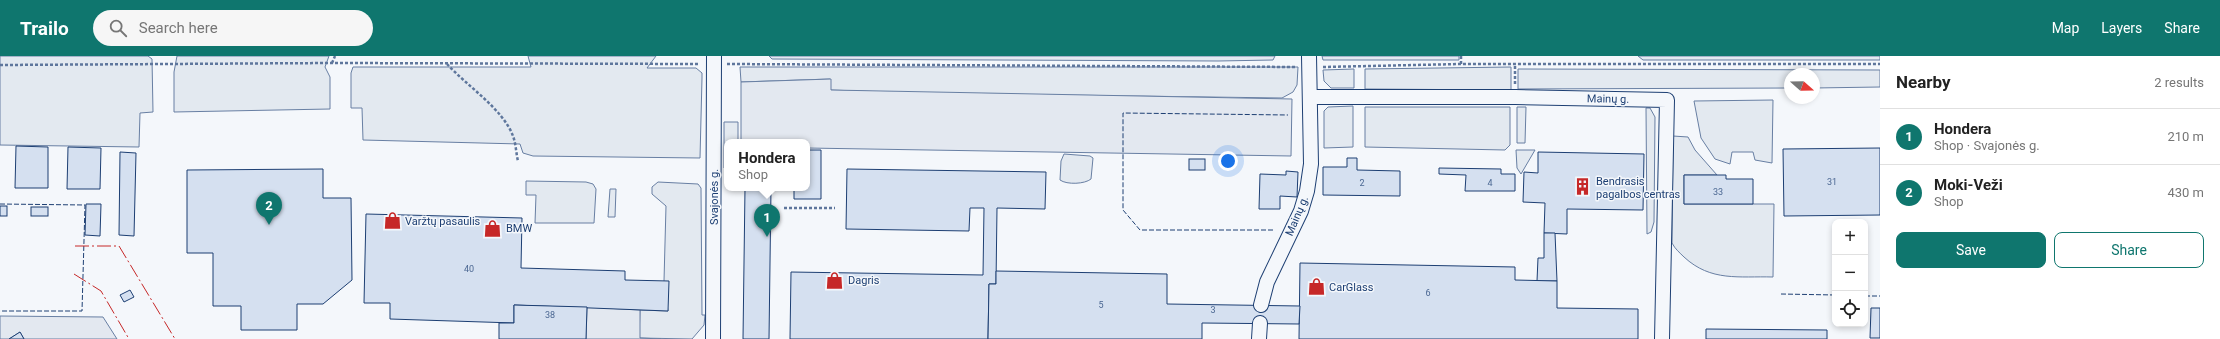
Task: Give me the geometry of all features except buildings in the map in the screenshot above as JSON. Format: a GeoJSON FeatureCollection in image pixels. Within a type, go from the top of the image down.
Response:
{"type":"FeatureCollection","features":[{"type":"Feature","properties":{"kind":"street","name":"Svajonės g."},"geometry":{"type":"LineString","coordinates":[[713,339],[714,60]]}},
{"type":"Feature","properties":{"kind":"street","name":"Mainų g."},"geometry":{"type":"LineString","coordinates":[[1261,305],[1266,282],[1300,211],[1307,191],[1311,164],[1309,62]]}},
{"type":"Feature","properties":{"kind":"street","name":"Mainų g."},"geometry":{"type":"LineString","coordinates":[[1310,97],[1515,97],[1668,100],[1662,339]]}},
{"type":"Feature","properties":{"kind":"street"},"geometry":{"type":"LineString","coordinates":[[1259,339],[1260,324]]}},
{"type":"Feature","properties":{"kind":"path"},"geometry":{"type":"LineString","coordinates":[[332,63],[335,56]]}},
{"type":"Feature","properties":{"kind":"path"},"geometry":{"type":"LineString","coordinates":[[1461,56],[1461,64]]}},
{"type":"Feature","properties":{"kind":"path"},"geometry":{"type":"LineString","coordinates":[[0,65],[714,60],[1461,64],[1880,64]]}},
{"type":"Feature","properties":{"kind":"path"},"geometry":{"type":"LineString","coordinates":[[446,63],[464,82],[501,115],[513,137],[518,161]]}},
{"type":"Feature","properties":{"kind":"path"},"geometry":{"type":"LineString","coordinates":[[1515,64],[1515,97]]}},
{"type":"Feature","properties":{"kind":"path"},"geometry":{"type":"LineString","coordinates":[[784,208],[835,208]]}},
{"type":"Feature","properties":{"kind":"shaded area"},"geometry":{"type":"Polygon","coordinates":[[[0,56],[148,56],[152,59],[153,112],[140,113],[139,147],[0,145],[0,56]]]}},
{"type":"Feature","properties":{"kind":"shaded area"},"geometry":{"type":"Polygon","coordinates":[[[177,56],[329,56],[325,67],[330,77],[330,109],[174,112],[174,72],[177,56]]]}},
{"type":"Feature","properties":{"kind":"shaded area"},"geometry":{"type":"Polygon","coordinates":[[[528,56],[656,56],[647,68],[696,68],[702,73],[700,158],[533,156],[523,153],[520,144],[363,140],[362,108],[351,108],[351,73],[353,67],[531,67],[528,56]]]}},
{"type":"Feature","properties":{"kind":"shaded area"},"geometry":{"type":"Polygon","coordinates":[[[769,56],[1275,56],[1273,60],[1218,61],[772,59],[769,56]]]}},
{"type":"Feature","properties":{"kind":"shaded area"},"geometry":{"type":"Polygon","coordinates":[[[1322,56],[1459,56],[1459,60],[1323,60],[1322,56]]]}},
{"type":"Feature","properties":{"kind":"shaded area"},"geometry":{"type":"Polygon","coordinates":[[[1638,56],[1880,56],[1880,60],[1643,60],[1638,56]]]}},
{"type":"Feature","properties":{"kind":"shaded area"},"geometry":{"type":"Polygon","coordinates":[[[740,67],[1298,67],[1297,85],[1293,92],[1282,98],[914,93],[830,90],[830,79],[741,82],[740,67]]]}},
{"type":"Feature","properties":{"kind":"shaded area"},"geometry":{"type":"Polygon","coordinates":[[[1511,67],[1511,90],[1365,89],[1365,69],[1511,67]]]}},
{"type":"Feature","properties":{"kind":"shaded area"},"geometry":{"type":"Polygon","coordinates":[[[1354,69],[1354,88],[1331,88],[1324,81],[1323,70],[1354,69]]]}},
{"type":"Feature","properties":{"kind":"shaded area"},"geometry":{"type":"Polygon","coordinates":[[[1518,69],[1784,70],[1784,88],[1518,89],[1518,69]]]}},
{"type":"Feature","properties":{"kind":"shaded area"},"geometry":{"type":"Polygon","coordinates":[[[1820,70],[1880,70],[1880,87],[1820,88],[1820,70]]]}},
{"type":"Feature","properties":{"kind":"shaded area"},"geometry":{"type":"Polygon","coordinates":[[[831,79],[831,90],[1292,99],[1291,156],[810,148],[810,139],[741,139],[741,82],[831,79]]]}},
{"type":"Feature","properties":{"kind":"shaded area"},"geometry":{"type":"Polygon","coordinates":[[[1773,100],[1772,163],[1755,160],[1753,152],[1732,152],[1730,164],[1715,159],[1701,138],[1694,101],[1773,100]]]}},
{"type":"Feature","properties":{"kind":"shaded area"},"geometry":{"type":"Polygon","coordinates":[[[1353,106],[1353,147],[1324,148],[1324,111],[1328,107],[1353,106]]]}},
{"type":"Feature","properties":{"kind":"shaded area"},"geometry":{"type":"Polygon","coordinates":[[[1365,107],[1510,107],[1510,145],[1505,150],[1365,147],[1365,107]]]}},
{"type":"Feature","properties":{"kind":"shaded area"},"geometry":{"type":"Polygon","coordinates":[[[1517,107],[1526,107],[1525,143],[1517,143],[1517,107]]]}},
{"type":"Feature","properties":{"kind":"shaded area"},"geometry":{"type":"Polygon","coordinates":[[[1646,108],[1650,108],[1655,117],[1654,222],[1651,232],[1647,234],[1646,108]]]}},
{"type":"Feature","properties":{"kind":"shaded area"},"geometry":{"type":"Polygon","coordinates":[[[724,122],[738,122],[738,139],[724,139],[724,122]]]}},
{"type":"Feature","properties":{"kind":"shaded area"},"geometry":{"type":"Polygon","coordinates":[[[1673,136],[1688,137],[1695,150],[1717,175],[1684,175],[1684,204],[1774,204],[1773,277],[1737,277],[1705,271],[1684,257],[1672,243],[1673,136]]]}},
{"type":"Feature","properties":{"kind":"shaded area"},"geometry":{"type":"Polygon","coordinates":[[[1516,150],[1535,150],[1521,174],[1517,168],[1516,150]]]}},
{"type":"Feature","properties":{"kind":"shaded area"},"geometry":{"type":"Polygon","coordinates":[[[1064,154],[1090,156],[1093,158],[1091,179],[1085,182],[1076,183],[1067,183],[1060,180],[1061,161],[1064,154]]]}},
{"type":"Feature","properties":{"kind":"shaded area"},"geometry":{"type":"Polygon","coordinates":[[[526,181],[586,182],[593,184],[596,189],[594,223],[535,223],[536,195],[526,195],[526,181]]]}},
{"type":"Feature","properties":{"kind":"shaded area"},"geometry":{"type":"Polygon","coordinates":[[[658,182],[698,184],[701,188],[702,315],[705,315],[704,325],[692,339],[639,338],[640,310],[668,311],[664,281],[666,206],[652,194],[652,187],[658,182]]]}},
{"type":"Feature","properties":{"kind":"shaded area"},"geometry":{"type":"Polygon","coordinates":[[[610,189],[616,189],[615,217],[608,217],[610,189]]]}},
{"type":"Feature","properties":{"kind":"shaded area"},"geometry":{"type":"Polygon","coordinates":[[[587,307],[640,310],[640,338],[661,339],[586,339],[587,307]]]}},
{"type":"Feature","properties":{"kind":"shaded area"},"geometry":{"type":"Polygon","coordinates":[[[0,316],[103,317],[117,339],[24,339],[20,332],[9,339],[0,339],[0,316]]]}},
{"type":"Feature","properties":{"kind":"fence"},"geometry":{"type":"LineString","coordinates":[[1273,230],[1140,230],[1123,210],[1123,113],[1288,115]]}},
{"type":"Feature","properties":{"kind":"fence"},"geometry":{"type":"LineString","coordinates":[[0,204],[85,205],[82,311],[0,311]]}},
{"type":"Feature","properties":{"kind":"fence"},"geometry":{"type":"LineString","coordinates":[[1781,294],[1832,295]]}},
{"type":"Feature","properties":{"kind":"fence"},"geometry":{"type":"LineString","coordinates":[[1868,296],[1880,296]]}},
{"type":"Feature","properties":{"kind":"power"},"geometry":{"type":"LineString","coordinates":[[75,246],[119,246],[175,339]]}},
{"type":"Feature","properties":{"kind":"power"},"geometry":{"type":"LineString","coordinates":[[74,274],[101,291],[129,339]]}},
{"type":"Feature","properties":{"kind":"place","name":"Bendrasis pagalbos centras"},"geometry":{"type":"Point","coordinates":[1583,187]}},
{"type":"Feature","properties":{"kind":"place","name":"Varžtų pasaulis"},"geometry":{"type":"Point","coordinates":[392,221]}},
{"type":"Feature","properties":{"kind":"place","name":"Moki-Veži"},"geometry":{"type":"Point","coordinates":[269,225]}},
{"type":"Feature","properties":{"kind":"place","name":"BMW"},"geometry":{"type":"Point","coordinates":[493,228]}},
{"type":"Feature","properties":{"kind":"place","name":"Hondera"},"geometry":{"type":"Point","coordinates":[767,237]}},
{"type":"Feature","properties":{"kind":"place","name":"Dagris"},"geometry":{"type":"Point","coordinates":[835,280]}},
{"type":"Feature","properties":{"kind":"place","name":"CarGlass"},"geometry":{"type":"Point","coordinates":[1316,287]}}]}
